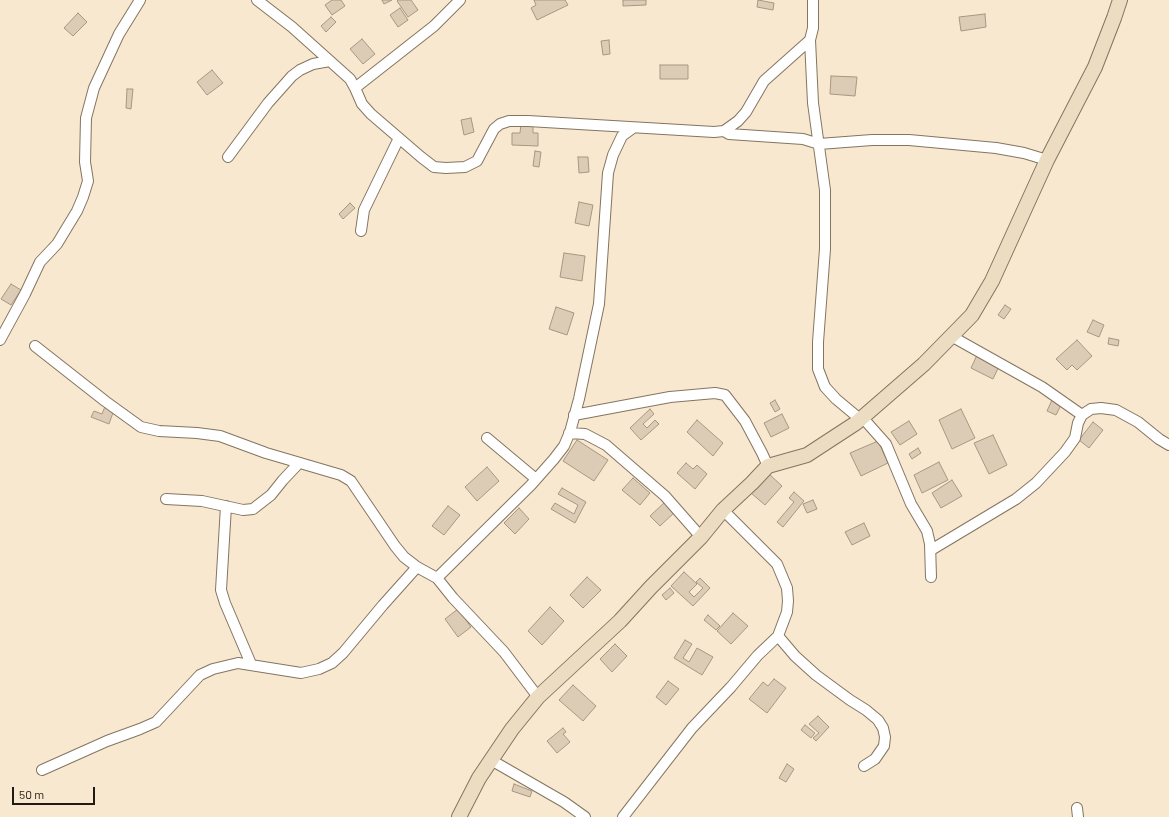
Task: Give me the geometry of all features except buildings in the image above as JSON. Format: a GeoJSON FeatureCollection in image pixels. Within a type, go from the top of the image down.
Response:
{"type":"FeatureCollection","features":[{"type":"Feature","properties":{"kind":"street"},"geometry":{"type":"LineString","coordinates":[[0,340],[26,294],[40,262],[57,244],[77,211],[83,197],[88,181],[85,162],[86,118],[94,88],[119,34],[140,0]]}},
{"type":"Feature","properties":{"kind":"street"},"geometry":{"type":"LineString","coordinates":[[257,0],[292,27],[350,80],[362,104],[371,114],[434,167],[446,168],[465,167],[477,161],[494,129],[500,124],[509,121],[714,132],[724,131],[738,121],[746,112],[764,81],[810,40]]}},
{"type":"Feature","properties":{"kind":"street"},"geometry":{"type":"LineString","coordinates":[[355,88],[434,26],[460,0]]}},
{"type":"Feature","properties":{"kind":"street"},"geometry":{"type":"LineString","coordinates":[[813,0],[813,28],[810,40],[813,103],[825,190],[825,222],[818,342],[818,369],[825,386],[836,399],[861,418],[886,444],[911,504],[927,531],[931,550],[931,577]]}},
{"type":"Feature","properties":{"kind":"street"},"geometry":{"type":"LineString","coordinates":[[459,817],[479,778],[512,729],[538,697],[620,620],[701,537],[723,510],[768,466],[807,455],[856,423],[924,364],[972,315],[992,281],[1046,160],[1095,67],[1120,0]]}},
{"type":"Feature","properties":{"kind":"street"},"geometry":{"type":"LineString","coordinates":[[228,157],[279,89],[292,76],[300,70],[313,64],[330,61]]}},
{"type":"Feature","properties":{"kind":"street"},"geometry":{"type":"LineString","coordinates":[[437,578],[536,479],[554,460],[564,446],[579,399],[599,304],[608,174],[613,155],[622,136],[633,128]]}},
{"type":"Feature","properties":{"kind":"street"},"geometry":{"type":"LineString","coordinates":[[724,131],[729,134],[803,139],[819,144],[872,140],[909,140],[996,148],[1024,153],[1046,160]]}},
{"type":"Feature","properties":{"kind":"street"},"geometry":{"type":"LineString","coordinates":[[361,231],[364,210],[399,138]]}},
{"type":"Feature","properties":{"kind":"street"},"geometry":{"type":"LineString","coordinates":[[951,336],[1042,387],[1082,415]]}},
{"type":"Feature","properties":{"kind":"street"},"geometry":{"type":"LineString","coordinates":[[35,346],[141,427],[159,431],[220,436],[299,463],[341,475],[351,481],[404,557],[418,568],[437,578],[453,598],[504,652],[538,697]]}},
{"type":"Feature","properties":{"kind":"street"},"geometry":{"type":"LineString","coordinates":[[574,415],[670,397],[715,393],[725,395],[745,421],[768,466]]}},
{"type":"Feature","properties":{"kind":"street"},"geometry":{"type":"LineString","coordinates":[[931,550],[1016,499],[1036,483],[1060,458],[1075,438],[1078,422],[1082,415],[1091,409],[1101,408],[1116,410],[1138,422],[1169,445]]}},
{"type":"Feature","properties":{"kind":"street"},"geometry":{"type":"LineString","coordinates":[[569,433],[585,434],[606,445],[665,496],[701,537]]}},
{"type":"Feature","properties":{"kind":"street"},"geometry":{"type":"LineString","coordinates":[[487,438],[536,479]]}},
{"type":"Feature","properties":{"kind":"street"},"geometry":{"type":"LineString","coordinates":[[166,499],[202,501],[243,510],[253,509],[271,495],[299,463]]}},
{"type":"Feature","properties":{"kind":"street"},"geometry":{"type":"LineString","coordinates":[[226,506],[221,590],[251,664]]}},
{"type":"Feature","properties":{"kind":"street"},"geometry":{"type":"LineString","coordinates":[[623,817],[692,728],[731,687],[758,655],[778,636],[787,612],[787,588],[777,564],[723,510]]}},
{"type":"Feature","properties":{"kind":"street"},"geometry":{"type":"LineString","coordinates":[[42,770],[107,741],[156,722],[200,675],[213,669],[238,663],[301,673],[319,669],[332,663],[343,653],[383,605],[418,568]]}},
{"type":"Feature","properties":{"kind":"street"},"geometry":{"type":"LineString","coordinates":[[778,636],[795,656],[816,675],[878,720],[883,728],[885,737],[884,746],[875,759],[864,766]]}},
{"type":"Feature","properties":{"kind":"street"},"geometry":{"type":"LineString","coordinates":[[491,760],[564,802],[585,817]]}}]}
